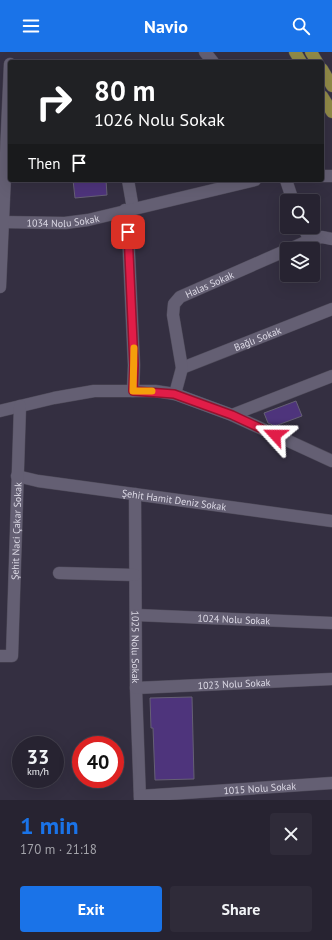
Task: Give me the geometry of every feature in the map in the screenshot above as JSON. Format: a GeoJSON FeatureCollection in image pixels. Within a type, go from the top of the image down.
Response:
{"type":"FeatureCollection","features":[{"type":"Feature","properties":{"kind":"main road"},"geometry":{"type":"LineString","coordinates":[[324,72],[332,86]]}},
{"type":"Feature","properties":{"kind":"main road"},"geometry":{"type":"LineString","coordinates":[[324,99],[332,112]]}},
{"type":"Feature","properties":{"kind":"street"},"geometry":{"type":"LineString","coordinates":[[205,52],[211,60]]}},
{"type":"Feature","properties":{"kind":"street"},"geometry":{"type":"LineString","coordinates":[[0,287],[1,222],[8,98]]}},
{"type":"Feature","properties":{"kind":"street"},"geometry":{"type":"LineString","coordinates":[[128,182],[128,232],[134,349],[133,391]]}},
{"type":"Feature","properties":{"kind":"street","name":"1034 Nolu Sokak"},"geometry":{"type":"LineString","coordinates":[[1,222],[65,223],[88,220],[247,182]]}},
{"type":"Feature","properties":{"kind":"street"},"geometry":{"type":"LineString","coordinates":[[287,182],[290,194]]}},
{"type":"Feature","properties":{"kind":"street"},"geometry":{"type":"LineString","coordinates":[[307,234],[310,240]]}},
{"type":"Feature","properties":{"kind":"street"},"geometry":{"type":"LineString","coordinates":[[306,242],[322,237],[332,239]]}},
{"type":"Feature","properties":{"kind":"street","name":"Halas Sokak"},"geometry":{"type":"LineString","coordinates":[[174,394],[182,368],[173,315],[174,304],[180,297],[280,253]]}},
{"type":"Feature","properties":{"kind":"street","name":"Bağlı Sokak"},"geometry":{"type":"LineString","coordinates":[[182,368],[332,308]]}},
{"type":"Feature","properties":{"kind":"street"},"geometry":{"type":"LineString","coordinates":[[232,415],[332,376]]}},
{"type":"Feature","properties":{"kind":"street"},"geometry":{"type":"LineString","coordinates":[[0,411],[54,398],[94,391],[133,391],[174,394],[232,415],[332,461]]}},
{"type":"Feature","properties":{"kind":"street","name":"Şehit Naci Çakar Sokak"},"geometry":{"type":"LineString","coordinates":[[6,656],[20,406]]}},
{"type":"Feature","properties":{"kind":"street","name":"Şehit Hamit Deniz Sokak"},"geometry":{"type":"LineString","coordinates":[[17,476],[38,481],[332,520]]}},
{"type":"Feature","properties":{"kind":"street","name":"1025 Nolu Sokak"},"geometry":{"type":"LineString","coordinates":[[135,494],[136,688],[140,798]]}},
{"type":"Feature","properties":{"kind":"street"},"geometry":{"type":"LineString","coordinates":[[59,573],[135,575]]}},
{"type":"Feature","properties":{"kind":"street","name":"1024 Nolu Sokak"},"geometry":{"type":"LineString","coordinates":[[136,616],[332,623]]}},
{"type":"Feature","properties":{"kind":"street","name":"1023 Nolu Sokak"},"geometry":{"type":"LineString","coordinates":[[136,688],[332,679]]}},
{"type":"Feature","properties":{"kind":"street","name":"1015 Nolu Sokak"},"geometry":{"type":"LineString","coordinates":[[140,798],[332,782]]}},
{"type":"Feature","properties":{"kind":"building"},"geometry":{"type":"Polygon","coordinates":[[[73,182],[106,182],[107,195],[75,198],[73,182]]]}},
{"type":"Feature","properties":{"kind":"building"},"geometry":{"type":"Polygon","coordinates":[[[296,401],[302,416],[275,426],[268,423],[264,413],[296,401]]]}},
{"type":"Feature","properties":{"kind":"building"},"geometry":{"type":"Polygon","coordinates":[[[192,697],[194,779],[155,780],[150,698],[192,697]]]}},
{"type":"Feature","properties":{"kind":"slow traffic"},"geometry":{"type":"LineString","coordinates":[[134,348],[133,391],[152,391]]}},
{"type":"Feature","properties":{"kind":"route"},"geometry":{"type":"LineString","coordinates":[[128,232],[134,365],[133,391],[155,391],[174,394],[232,415],[275,435]]}}]}
